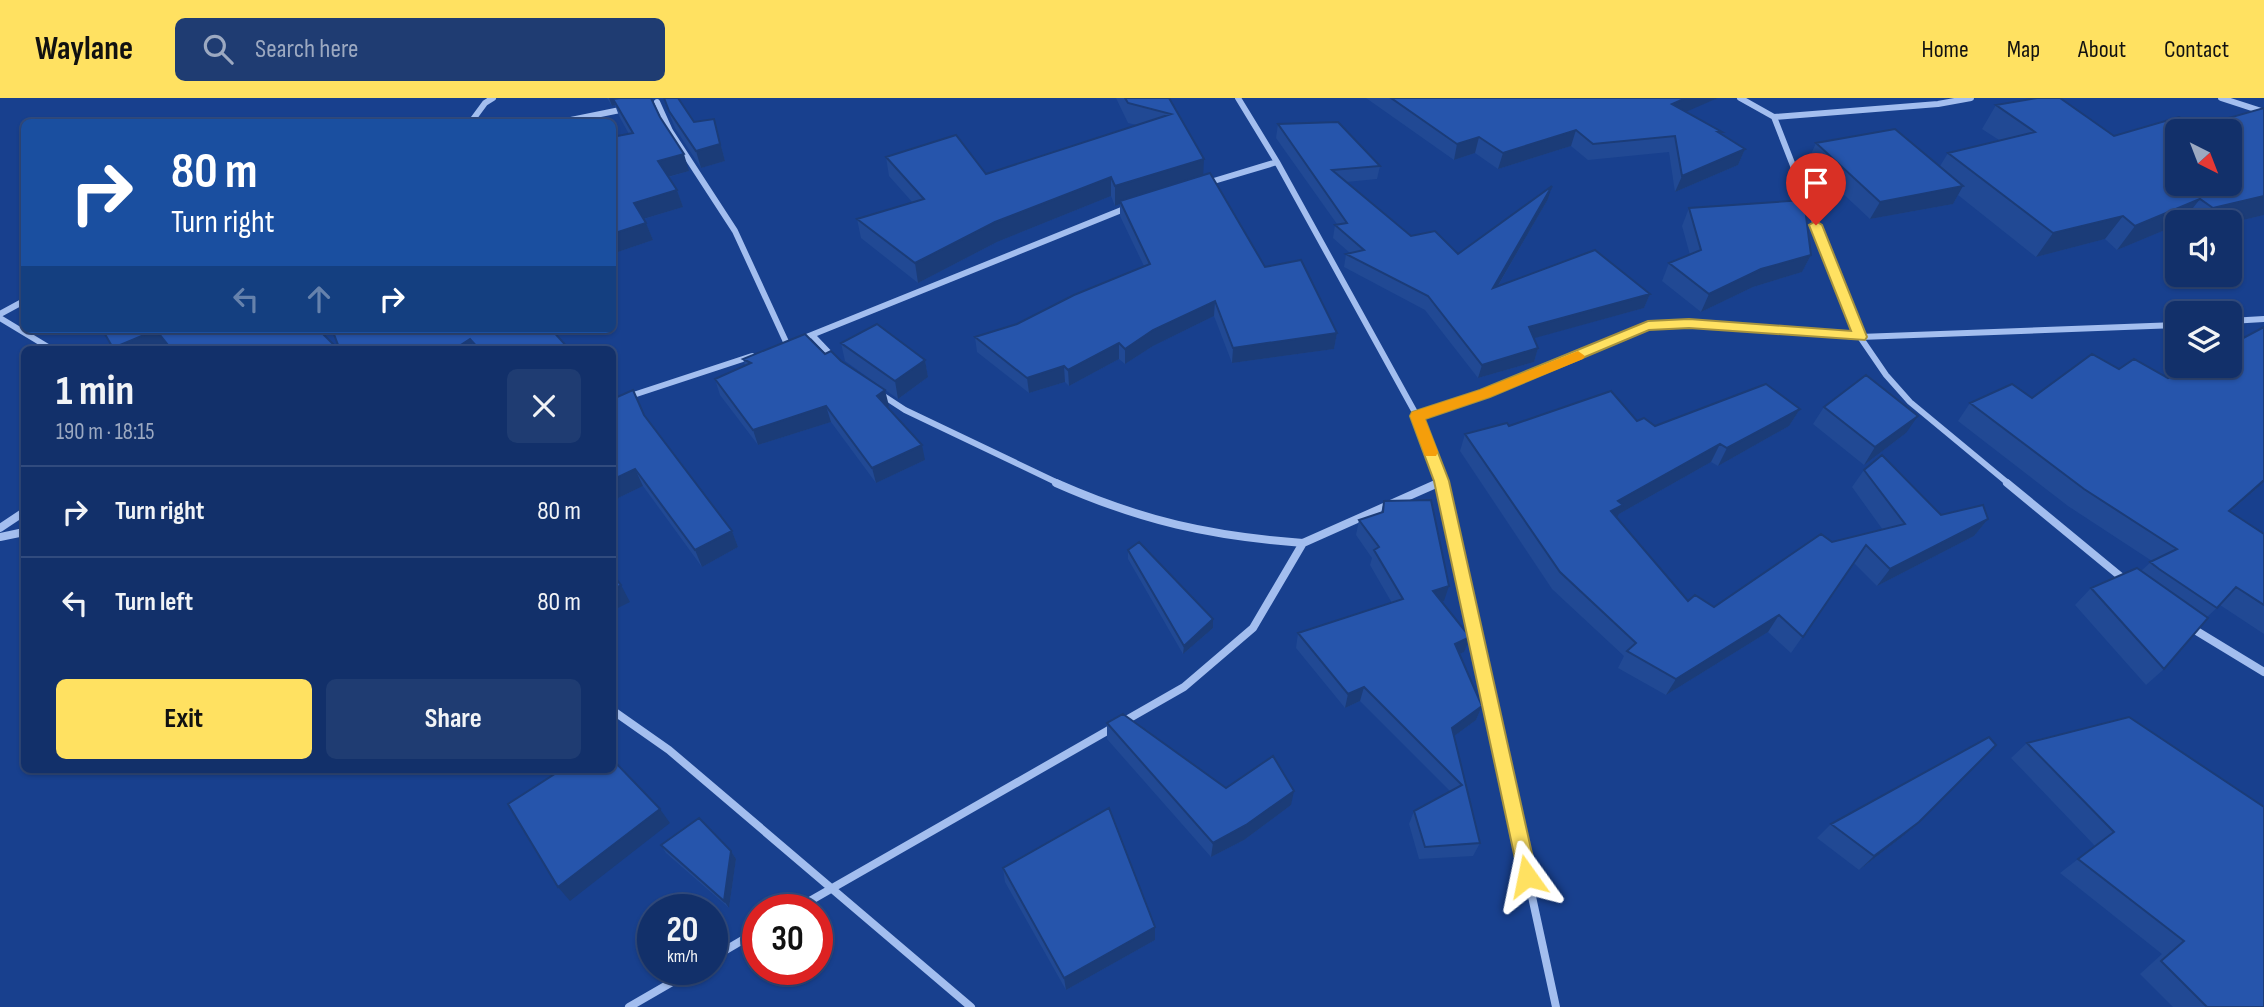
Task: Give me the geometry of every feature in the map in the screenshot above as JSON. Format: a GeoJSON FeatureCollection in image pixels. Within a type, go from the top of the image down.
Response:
{"type":"FeatureCollection","features":[{"type":"Feature","properties":{"kind":"street"},"geometry":{"type":"LineString","coordinates":[[473,119],[485,103],[493,98]]}},
{"type":"Feature","properties":{"kind":"street"},"geometry":{"type":"LineString","coordinates":[[1238,98],[1277,162],[1417,416],[1442,481],[1556,1007]]}},
{"type":"Feature","properties":{"kind":"street"},"geometry":{"type":"LineString","coordinates":[[1740,98],[1774,117],[1938,104],[1971,98]]}},
{"type":"Feature","properties":{"kind":"street"},"geometry":{"type":"LineString","coordinates":[[2221,98],[2264,112]]}},
{"type":"Feature","properties":{"kind":"street"},"geometry":{"type":"LineString","coordinates":[[645,105],[669,100]]}},
{"type":"Feature","properties":{"kind":"street"},"geometry":{"type":"LineString","coordinates":[[657,102],[670,131],[734,231],[787,344]]}},
{"type":"Feature","properties":{"kind":"street"},"geometry":{"type":"LineString","coordinates":[[575,119],[633,107]]}},
{"type":"Feature","properties":{"kind":"street"},"geometry":{"type":"LineString","coordinates":[[1774,117],[1860,337],[1886,375],[1910,402],[2138,591]]}},
{"type":"Feature","properties":{"kind":"street"},"geometry":{"type":"LineString","coordinates":[[1198,186],[1277,162]]}},
{"type":"Feature","properties":{"kind":"street"},"geometry":{"type":"LineString","coordinates":[[774,349],[1133,206]]}},
{"type":"Feature","properties":{"kind":"street"},"geometry":{"type":"LineString","coordinates":[[21,304],[0,316],[21,329]]}},
{"type":"Feature","properties":{"kind":"street"},"geometry":{"type":"LineString","coordinates":[[2242,320],[2264,319]]}},
{"type":"Feature","properties":{"kind":"street"},"geometry":{"type":"LineString","coordinates":[[1417,416],[1497,389],[1648,326],[1689,324],[1860,337],[2165,325]]}},
{"type":"Feature","properties":{"kind":"street"},"geometry":{"type":"LineString","coordinates":[[26,333],[47,346]]}},
{"type":"Feature","properties":{"kind":"street"},"geometry":{"type":"LineString","coordinates":[[812,335],[839,363]]}},
{"type":"Feature","properties":{"kind":"street"},"geometry":{"type":"LineString","coordinates":[[616,401],[761,353]]}},
{"type":"Feature","properties":{"kind":"street"},"geometry":{"type":"LineString","coordinates":[[871,387],[905,410],[1077,492],[1143,515],[1223,536],[1303,543],[1442,481]]}},
{"type":"Feature","properties":{"kind":"street"},"geometry":{"type":"LineString","coordinates":[[0,528],[21,514]]}},
{"type":"Feature","properties":{"kind":"street"},"geometry":{"type":"LineString","coordinates":[[0,537],[21,533]]}},
{"type":"Feature","properties":{"kind":"street"},"geometry":{"type":"LineString","coordinates":[[821,894],[1184,687],[1253,628],[1303,543]]}},
{"type":"Feature","properties":{"kind":"street"},"geometry":{"type":"LineString","coordinates":[[2181,621],[2264,672]]}},
{"type":"Feature","properties":{"kind":"street"},"geometry":{"type":"LineString","coordinates":[[616,713],[669,750],[971,1007]]}},
{"type":"Feature","properties":{"kind":"street"},"geometry":{"type":"LineString","coordinates":[[629,1007],[667,985]]}},
{"type":"Feature","properties":{"kind":"building"},"geometry":{"type":"Polygon","coordinates":[[[651,98],[684,154],[658,161],[677,190],[634,203],[646,223],[616,233],[616,136],[633,133],[613,99],[651,98]]]}},
{"type":"Feature","properties":{"kind":"building"},"geometry":{"type":"Polygon","coordinates":[[[664,98],[678,98],[694,122],[714,119],[720,144],[696,151],[669,111],[664,98]]]}},
{"type":"Feature","properties":{"kind":"building"},"geometry":{"type":"Polygon","coordinates":[[[1125,98],[1169,98],[1204,159],[1115,186],[1111,177],[995,222],[915,263],[857,219],[924,199],[886,157],[956,135],[986,174],[1171,114],[1128,103],[1125,98]]]}},
{"type":"Feature","properties":{"kind":"building"},"geometry":{"type":"Polygon","coordinates":[[[1391,98],[1686,98],[1672,104],[1722,132],[1718,132],[1745,149],[1682,176],[1675,136],[1593,144],[1576,130],[1503,153],[1479,137],[1457,144],[1391,98]]]}},
{"type":"Feature","properties":{"kind":"building"},"geometry":{"type":"Polygon","coordinates":[[[2037,98],[2060,98],[2114,136],[2165,121],[2165,196],[2242,196],[2242,119],[2225,119],[2264,108],[2264,196],[2213,208],[2200,199],[2174,210],[2165,210],[2165,214],[2135,226],[2123,216],[2053,233],[1948,153],[2035,132],[1996,105],[2037,98]]]}},
{"type":"Feature","properties":{"kind":"building"},"geometry":{"type":"Polygon","coordinates":[[[1338,122],[1380,166],[1332,170],[1411,236],[1435,231],[1458,254],[1552,186],[1493,288],[1595,250],[1650,294],[1529,327],[1538,348],[1482,365],[1428,296],[1346,254],[1364,250],[1335,225],[1347,223],[1278,124],[1338,122]]]}},
{"type":"Feature","properties":{"kind":"building"},"geometry":{"type":"Polygon","coordinates":[[[1895,129],[1963,186],[1880,202],[1816,143],[1895,129]]]}},
{"type":"Feature","properties":{"kind":"building"},"geometry":{"type":"Polygon","coordinates":[[[1210,173],[1265,267],[1301,260],[1337,333],[1233,348],[1215,301],[1153,330],[1125,349],[1119,343],[1068,370],[1064,366],[1027,378],[975,337],[1017,324],[1074,295],[1150,264],[1120,201],[1210,173]]]}},
{"type":"Feature","properties":{"kind":"building"},"geometry":{"type":"Polygon","coordinates":[[[1804,200],[1811,255],[1761,269],[1709,294],[1669,263],[1701,250],[1689,208],[1804,200]]]}},
{"type":"Feature","properties":{"kind":"building"},"geometry":{"type":"Polygon","coordinates":[[[877,324],[925,360],[895,381],[841,343],[877,324]]]}},
{"type":"Feature","properties":{"kind":"building"},"geometry":{"type":"Polygon","coordinates":[[[2264,327],[2264,480],[2229,511],[2264,534],[2264,605],[2236,587],[2217,608],[2159,569],[2150,562],[2177,549],[2084,489],[1970,403],[2012,384],[2032,398],[2092,354],[2119,369],[2134,359],[2165,378],[2242,378],[2242,339],[2264,327]]]}},
{"type":"Feature","properties":{"kind":"building"},"geometry":{"type":"Polygon","coordinates":[[[104,333],[149,333],[118,346],[112,346],[104,333]]]}},
{"type":"Feature","properties":{"kind":"building"},"geometry":{"type":"Polygon","coordinates":[[[158,333],[322,333],[335,346],[169,346],[158,333]]]}},
{"type":"Feature","properties":{"kind":"building"},"geometry":{"type":"Polygon","coordinates":[[[334,333],[555,333],[566,346],[476,346],[470,339],[459,346],[338,346],[334,333]]]}},
{"type":"Feature","properties":{"kind":"building"},"geometry":{"type":"Polygon","coordinates":[[[805,334],[825,354],[831,351],[841,361],[885,390],[877,396],[922,445],[872,468],[826,406],[753,430],[715,379],[751,363],[743,359],[805,334]]]}},
{"type":"Feature","properties":{"kind":"building"},"geometry":{"type":"Polygon","coordinates":[[[1866,375],[1918,416],[1875,447],[1824,407],[1866,375]]]}},
{"type":"Feature","properties":{"kind":"building"},"geometry":{"type":"Polygon","coordinates":[[[1766,384],[1800,409],[1727,448],[1720,444],[1618,501],[1623,505],[1611,511],[1688,601],[1695,595],[1714,607],[1821,534],[1832,542],[1905,524],[1864,470],[1882,455],[1941,515],[1983,505],[1988,519],[1890,569],[1866,545],[1803,637],[1779,615],[1676,679],[1627,651],[1636,643],[1560,572],[1465,434],[1507,423],[1509,426],[1611,391],[1637,421],[1644,418],[1655,426],[1766,384]]]}},
{"type":"Feature","properties":{"kind":"building"},"geometry":{"type":"Polygon","coordinates":[[[633,390],[644,415],[732,531],[695,550],[635,469],[616,478],[616,398],[633,390]]]}},
{"type":"Feature","properties":{"kind":"building"},"geometry":{"type":"Polygon","coordinates":[[[1431,500],[1449,586],[1433,591],[1470,637],[1455,644],[1482,706],[1452,728],[1480,843],[1425,847],[1414,811],[1462,785],[1364,687],[1348,694],[1298,633],[1403,599],[1374,550],[1379,547],[1359,520],[1383,512],[1384,501],[1431,500]]]}},
{"type":"Feature","properties":{"kind":"building"},"geometry":{"type":"Polygon","coordinates":[[[1139,542],[1213,619],[1184,646],[1128,550],[1139,542]]]}},
{"type":"Feature","properties":{"kind":"building"},"geometry":{"type":"Polygon","coordinates":[[[2137,568],[2208,618],[2164,669],[2091,588],[2137,568]]]}},
{"type":"Feature","properties":{"kind":"building"},"geometry":{"type":"Polygon","coordinates":[[[1123,714],[1226,788],[1273,756],[1294,791],[1246,825],[1213,843],[1107,723],[1123,714]]]}},
{"type":"Feature","properties":{"kind":"building"},"geometry":{"type":"Polygon","coordinates":[[[2129,717],[2264,807],[2264,1007],[2207,1007],[2161,961],[2184,941],[2078,859],[2114,832],[2027,743],[2129,717]]]}},
{"type":"Feature","properties":{"kind":"building"},"geometry":{"type":"Polygon","coordinates":[[[1989,737],[1996,745],[1919,822],[1874,856],[1831,824],[1989,737]]]}},
{"type":"Feature","properties":{"kind":"building"},"geometry":{"type":"Polygon","coordinates":[[[616,763],[660,809],[558,887],[508,804],[556,773],[616,773],[616,763]]]}},
{"type":"Feature","properties":{"kind":"building"},"geometry":{"type":"Polygon","coordinates":[[[1109,808],[1155,927],[1064,978],[1003,868],[1109,808]]]}},
{"type":"Feature","properties":{"kind":"building"},"geometry":{"type":"Polygon","coordinates":[[[699,818],[731,851],[725,894],[716,894],[661,845],[699,818]]]}},
{"type":"Feature","properties":{"kind":"slow traffic"},"geometry":{"type":"LineString","coordinates":[[1431,452],[1417,416],[1485,393],[1578,356]]}},
{"type":"Feature","properties":{"kind":"route"},"geometry":{"type":"LineString","coordinates":[[1527,876],[1442,481],[1417,416],[1485,393],[1648,326],[1689,324],[1860,337],[1816,225]]}}]}
